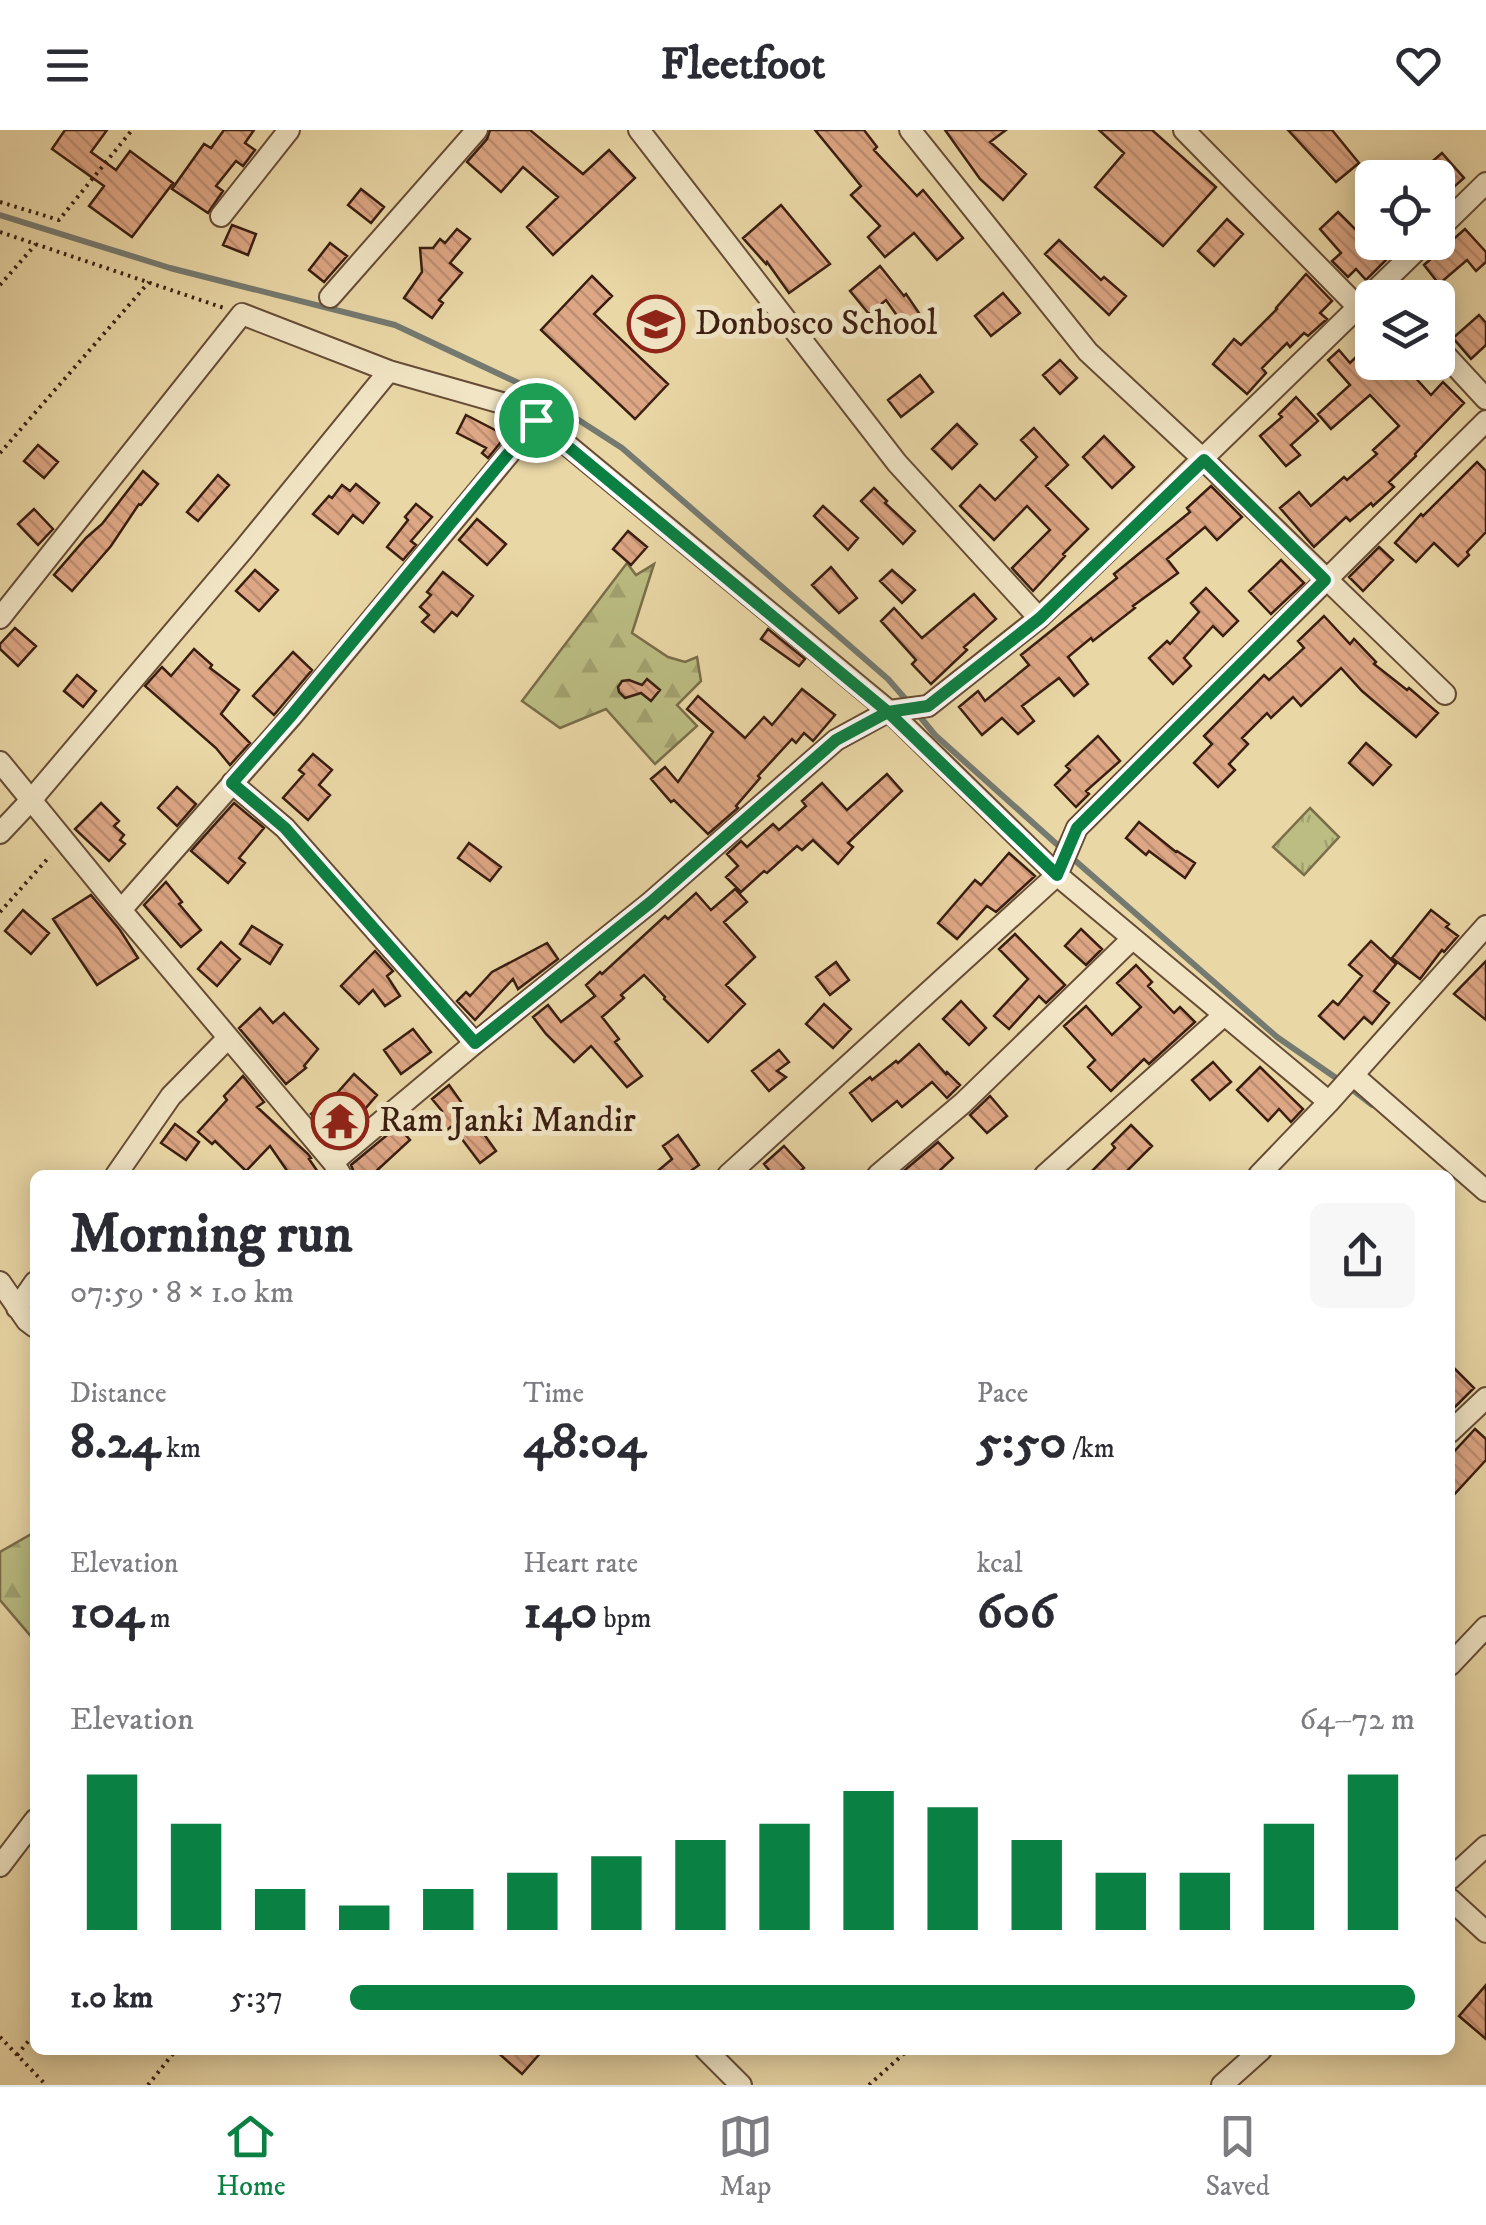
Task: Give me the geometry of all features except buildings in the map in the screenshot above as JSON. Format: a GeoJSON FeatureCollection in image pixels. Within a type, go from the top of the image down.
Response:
{"type":"FeatureCollection","features":[{"type":"Feature","properties":{"kind":"street"},"geometry":{"type":"LineString","coordinates":[[222,216],[289,130]]}},
{"type":"Feature","properties":{"kind":"street"},"geometry":{"type":"LineString","coordinates":[[330,297],[477,130]]}},
{"type":"Feature","properties":{"kind":"street"},"geometry":{"type":"LineString","coordinates":[[639,130],[898,464],[1040,618]]}},
{"type":"Feature","properties":{"kind":"street"},"geometry":{"type":"LineString","coordinates":[[910,130],[1088,352],[1444,694]]}},
{"type":"Feature","properties":{"kind":"street"},"geometry":{"type":"LineString","coordinates":[[1184,130],[1355,305]]}},
{"type":"Feature","properties":{"kind":"street"},"geometry":{"type":"LineString","coordinates":[[1455,213],[1486,183]]}},
{"type":"Feature","properties":{"kind":"street"},"geometry":{"type":"LineString","coordinates":[[1395,280],[1411,260]]}},
{"type":"Feature","properties":{"kind":"street"},"geometry":{"type":"LineString","coordinates":[[0,762],[337,1169],[475,1043],[651,902],[836,740],[888,712],[928,706],[1040,618],[1355,311]]}},
{"type":"Feature","properties":{"kind":"street"},"geometry":{"type":"LineString","coordinates":[[0,618],[242,314],[389,371],[516,407],[888,712],[1057,875],[1328,1102]]}},
{"type":"Feature","properties":{"kind":"street"},"geometry":{"type":"LineString","coordinates":[[1455,365],[1486,399]]}},
{"type":"Feature","properties":{"kind":"street"},"geometry":{"type":"LineString","coordinates":[[0,832],[243,550],[389,371]]}},
{"type":"Feature","properties":{"kind":"street"},"geometry":{"type":"LineString","coordinates":[[121,910],[291,716],[536,420]]}},
{"type":"Feature","properties":{"kind":"street"},"geometry":{"type":"LineString","coordinates":[[733,1170],[1057,875],[1077,828],[1486,421]]}},
{"type":"Feature","properties":{"kind":"street"},"geometry":{"type":"LineString","coordinates":[[232,783],[285,828],[475,1043]]}},
{"type":"Feature","properties":{"kind":"street"},"geometry":{"type":"LineString","coordinates":[[1264,1170],[1483,934]]}},
{"type":"Feature","properties":{"kind":"street"},"geometry":{"type":"LineString","coordinates":[[884,1170],[963,1103],[1132,939]]}},
{"type":"Feature","properties":{"kind":"street"},"geometry":{"type":"LineString","coordinates":[[1051,1170],[1222,1016]]}},
{"type":"Feature","properties":{"kind":"street"},"geometry":{"type":"LineString","coordinates":[[120,1170],[172,1096],[228,1038]]}},
{"type":"Feature","properties":{"kind":"street"},"geometry":{"type":"LineString","coordinates":[[1352,1075],[1486,1192]]}},
{"type":"Feature","properties":{"kind":"street"},"geometry":{"type":"LineString","coordinates":[[0,1282],[30,1324]]}},
{"type":"Feature","properties":{"kind":"street"},"geometry":{"type":"LineString","coordinates":[[17,1308],[30,1289]]}},
{"type":"Feature","properties":{"kind":"street"},"geometry":{"type":"LineString","coordinates":[[1455,1427],[1486,1398]]}},
{"type":"Feature","properties":{"kind":"street"},"geometry":{"type":"LineString","coordinates":[[1455,1660],[1486,1628]]}},
{"type":"Feature","properties":{"kind":"street"},"geometry":{"type":"LineString","coordinates":[[0,1866],[30,1827]]}},
{"type":"Feature","properties":{"kind":"street"},"geometry":{"type":"LineString","coordinates":[[1455,1874],[1486,1846]]}},
{"type":"Feature","properties":{"kind":"street"},"geometry":{"type":"LineString","coordinates":[[1455,1904],[1486,1932]]}},
{"type":"Feature","properties":{"kind":"street"},"geometry":{"type":"LineString","coordinates":[[711,2055],[741,2085]]}},
{"type":"Feature","properties":{"kind":"street"},"geometry":{"type":"LineString","coordinates":[[1233,2082],[1257,2055]]}},
{"type":"Feature","properties":{"kind":"path"},"geometry":{"type":"LineString","coordinates":[[0,202],[60,220],[132,130]]}},
{"type":"Feature","properties":{"kind":"path"},"geometry":{"type":"LineString","coordinates":[[0,232],[242,314]]}},
{"type":"Feature","properties":{"kind":"path"},"geometry":{"type":"LineString","coordinates":[[0,285],[36,244]]}},
{"type":"Feature","properties":{"kind":"path"},"geometry":{"type":"LineString","coordinates":[[0,454],[149,282]]}},
{"type":"Feature","properties":{"kind":"path"},"geometry":{"type":"LineString","coordinates":[[0,912],[64,839]]}},
{"type":"Feature","properties":{"kind":"path"},"geometry":{"type":"LineString","coordinates":[[0,2037],[46,2085]]}},
{"type":"Feature","properties":{"kind":"path"},"geometry":{"type":"LineString","coordinates":[[18,2055],[30,2039]]}},
{"type":"Feature","properties":{"kind":"path"},"geometry":{"type":"LineString","coordinates":[[148,2085],[172,2055]]}},
{"type":"Feature","properties":{"kind":"path"},"geometry":{"type":"LineString","coordinates":[[869,2085],[902,2055]]}},
{"type":"Feature","properties":{"kind":"green space"},"geometry":{"type":"Polygon","coordinates":[[[627,563],[636,575],[654,564],[632,633],[668,657],[685,662],[697,657],[701,681],[677,705],[697,726],[655,764],[606,709],[560,728],[522,701],[627,563]]]}},
{"type":"Feature","properties":{"kind":"green space"},"geometry":{"type":"Polygon","coordinates":[[[1310,808],[1339,837],[1304,875],[1273,847],[1310,808]]]}},
{"type":"Feature","properties":{"kind":"green space"},"geometry":{"type":"Polygon","coordinates":[[[30,1535],[30,1635],[0,1600],[0,1552],[30,1535]]]}},
{"type":"Feature","properties":{"kind":"waterway"},"geometry":{"type":"LineString","coordinates":[[0,215],[170,268],[395,325],[529,388],[622,448],[888,679],[909,703]]}},
{"type":"Feature","properties":{"kind":"waterway"},"geometry":{"type":"LineString","coordinates":[[917,713],[935,735],[1061,848]]}},
{"type":"Feature","properties":{"kind":"waterway"},"geometry":{"type":"LineString","coordinates":[[1071,857],[1277,1037],[1339,1080]]}},
{"type":"Feature","properties":{"kind":"waterway"},"geometry":{"type":"LineString","coordinates":[[1350,1088],[1372,1105]]}},
{"type":"Feature","properties":{"kind":"place","name":"Donbosco School"},"geometry":{"type":"Point","coordinates":[656,324]}},
{"type":"Feature","properties":{"kind":"place","name":"Ram Janki Mandir"},"geometry":{"type":"Point","coordinates":[340,1121]}},
{"type":"Feature","properties":{"kind":"route"},"geometry":{"type":"LineString","coordinates":[[536,420],[232,783],[285,828],[475,1043],[651,902],[836,740],[888,712],[1057,875],[1077,828],[1325,580],[1204,460],[1040,618],[928,706],[888,712],[536,420]]}}]}
